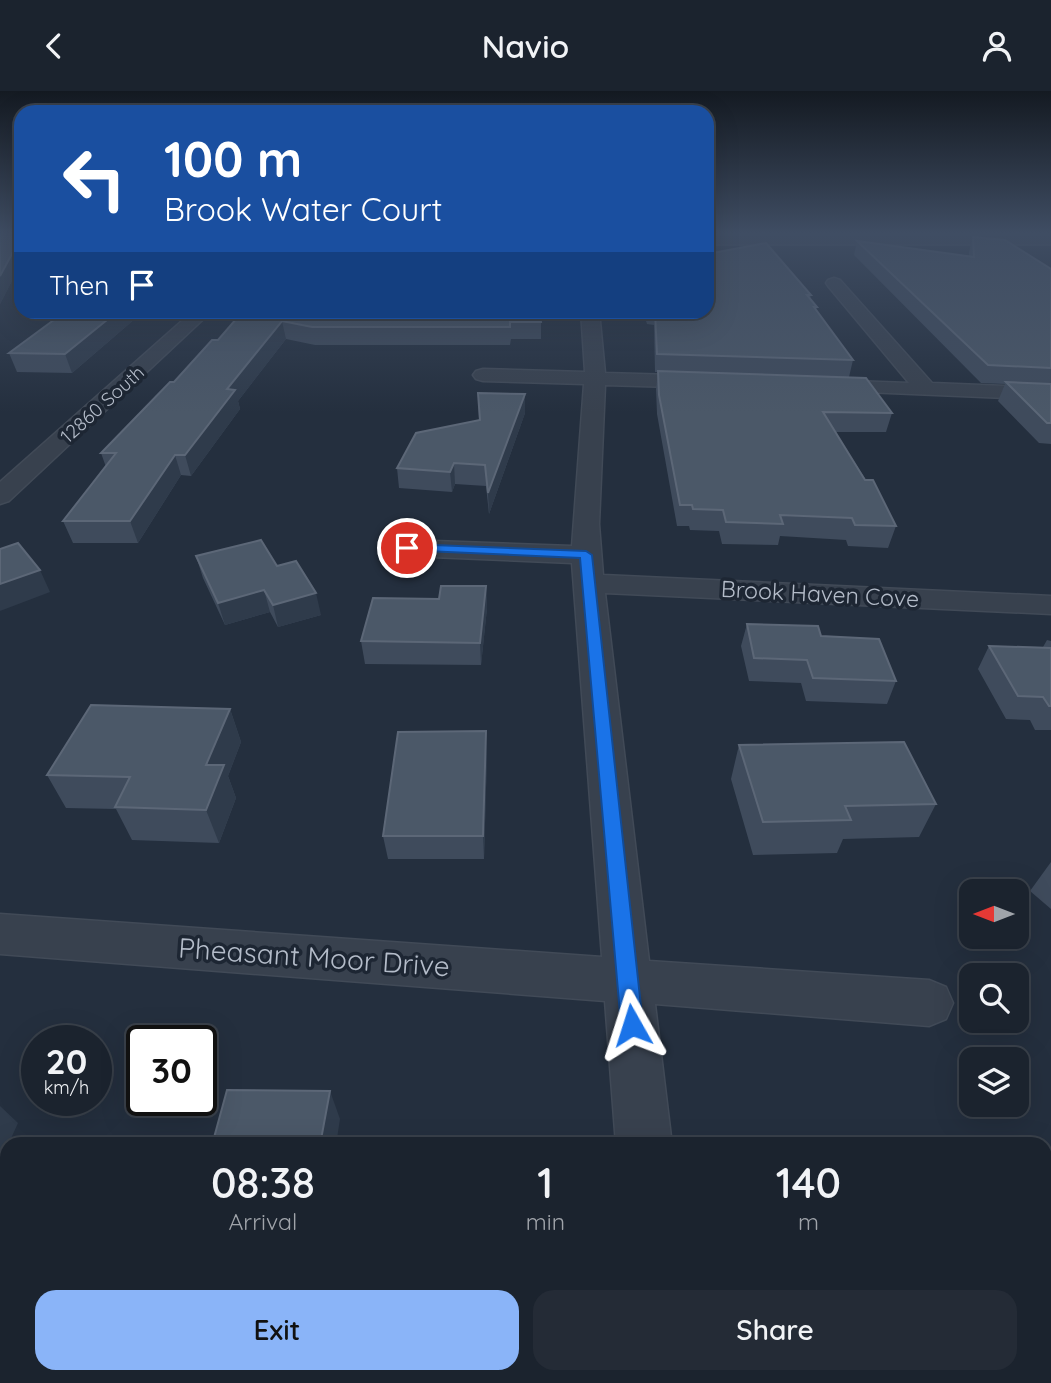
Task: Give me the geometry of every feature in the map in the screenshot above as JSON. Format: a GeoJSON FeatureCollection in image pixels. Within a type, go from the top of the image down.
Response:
{"type":"FeatureCollection","features":[{"type":"Feature","properties":{"kind":"street"},"geometry":{"type":"LineString","coordinates":[[842,292],[926,390]]}},
{"type":"Feature","properties":{"kind":"street","name":"12860 South"},"geometry":{"type":"LineString","coordinates":[[0,496],[195,319]]}},
{"type":"Feature","properties":{"kind":"street"},"geometry":{"type":"LineString","coordinates":[[591,319],[596,348],[596,378],[584,523],[643,1137]]}},
{"type":"Feature","properties":{"kind":"street"},"geometry":{"type":"LineString","coordinates":[[483,375],[733,383]]}},
{"type":"Feature","properties":{"kind":"street"},"geometry":{"type":"LineString","coordinates":[[802,385],[1051,394]]}},
{"type":"Feature","properties":{"kind":"street","name":"Brook Haven Cove"},"geometry":{"type":"LineString","coordinates":[[407,548],[587,569],[1051,605]]}},
{"type":"Feature","properties":{"kind":"street","name":"Pheasant Moor Drive"},"geometry":{"type":"LineString","coordinates":[[0,934],[929,1003]]}},
{"type":"Feature","properties":{"kind":"building"},"geometry":{"type":"Polygon","coordinates":[[[714,292],[809,292],[811,295],[807,295],[817,307],[814,307],[853,360],[657,354],[655,319],[714,319],[714,292]]]}},
{"type":"Feature","properties":{"kind":"building"},"geometry":{"type":"Polygon","coordinates":[[[911,292],[1051,292],[1051,368],[988,365],[911,292]]]}},
{"type":"Feature","properties":{"kind":"building"},"geometry":{"type":"Polygon","coordinates":[[[55,319],[108,319],[65,354],[9,353],[55,319]]]}},
{"type":"Feature","properties":{"kind":"building"},"geometry":{"type":"Polygon","coordinates":[[[236,319],[540,319],[541,322],[510,322],[510,327],[312,327],[282,321],[227,389],[235,390],[185,455],[175,455],[130,521],[63,521],[116,453],[101,453],[170,382],[174,382],[212,340],[218,340],[236,319]]]}},
{"type":"Feature","properties":{"kind":"building"},"geometry":{"type":"Polygon","coordinates":[[[658,371],[866,378],[892,413],[823,412],[865,480],[873,480],[896,526],[855,525],[852,518],[780,515],[783,524],[726,522],[723,510],[693,509],[692,505],[680,505],[659,395],[658,371]]]}},
{"type":"Feature","properties":{"kind":"building"},"geometry":{"type":"Polygon","coordinates":[[[1006,382],[1051,384],[1051,423],[1047,423],[1006,382]]]}},
{"type":"Feature","properties":{"kind":"building"},"geometry":{"type":"Polygon","coordinates":[[[478,393],[525,394],[488,493],[485,465],[454,463],[450,472],[397,468],[416,433],[480,420],[478,393]]]}},
{"type":"Feature","properties":{"kind":"building"},"geometry":{"type":"Polygon","coordinates":[[[261,540],[277,566],[296,561],[316,593],[273,605],[264,590],[218,603],[196,556],[261,540]]]}},
{"type":"Feature","properties":{"kind":"building"},"geometry":{"type":"Polygon","coordinates":[[[18,543],[40,570],[0,584],[0,549],[18,543]]]}},
{"type":"Feature","properties":{"kind":"building"},"geometry":{"type":"Polygon","coordinates":[[[441,586],[486,586],[480,643],[361,641],[373,598],[439,599],[441,586]]]}},
{"type":"Feature","properties":{"kind":"building"},"geometry":{"type":"Polygon","coordinates":[[[747,624],[818,626],[821,636],[879,639],[896,681],[813,678],[807,660],[754,658],[747,624]]]}},
{"type":"Feature","properties":{"kind":"building"},"geometry":{"type":"Polygon","coordinates":[[[989,646],[1051,648],[1051,706],[1043,697],[1018,696],[989,646]]]}},
{"type":"Feature","properties":{"kind":"building"},"geometry":{"type":"Polygon","coordinates":[[[91,705],[230,709],[206,765],[224,765],[206,810],[115,807],[130,777],[47,775],[91,705]]]}},
{"type":"Feature","properties":{"kind":"building"},"geometry":{"type":"Polygon","coordinates":[[[486,731],[483,836],[383,836],[398,732],[486,731]]]}},
{"type":"Feature","properties":{"kind":"building"},"geometry":{"type":"Polygon","coordinates":[[[904,742],[936,804],[845,806],[851,820],[763,822],[739,745],[904,742]]]}},
{"type":"Feature","properties":{"kind":"building"},"geometry":{"type":"Polygon","coordinates":[[[227,1090],[330,1091],[321,1137],[214,1137],[227,1090]]]}},
{"type":"Feature","properties":{"kind":"route"},"geometry":{"type":"LineString","coordinates":[[407,548],[586,555],[632,1025]]}}]}
